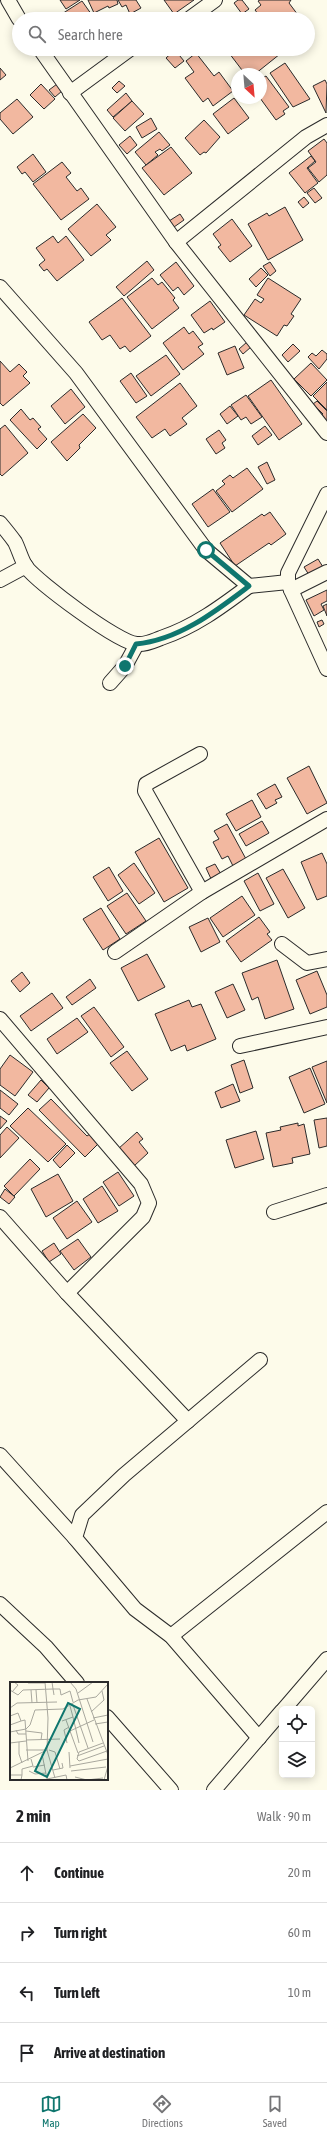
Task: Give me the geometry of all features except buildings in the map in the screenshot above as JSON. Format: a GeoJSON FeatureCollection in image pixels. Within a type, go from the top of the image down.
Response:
{"type":"FeatureCollection","features":[{"type":"Feature","properties":{"kind":"street"},"geometry":{"type":"LineString","coordinates":[[8,0],[16,12]]}},
{"type":"Feature","properties":{"kind":"street"},"geometry":{"type":"LineString","coordinates":[[200,12],[216,0]]}},
{"type":"Feature","properties":{"kind":"street"},"geometry":{"type":"LineString","coordinates":[[45,56],[176,242],[327,432]]}},
{"type":"Feature","properties":{"kind":"street"},"geometry":{"type":"LineString","coordinates":[[70,93],[120,56]]}},
{"type":"Feature","properties":{"kind":"street"},"geometry":{"type":"LineString","coordinates":[[176,242],[306,137],[327,125]]}},
{"type":"Feature","properties":{"kind":"street"},"geometry":{"type":"LineString","coordinates":[[0,287],[76,372],[206,550],[249,586]]}},
{"type":"Feature","properties":{"kind":"street"},"geometry":{"type":"LineString","coordinates":[[327,494],[291,566],[290,586],[327,669]]}},
{"type":"Feature","properties":{"kind":"street"},"geometry":{"type":"LineString","coordinates":[[0,523],[15,542],[26,566],[34,575],[71,605],[104,628],[136,644],[147,643],[182,631],[213,613],[249,586],[290,586],[327,572]]}},
{"type":"Feature","properties":{"kind":"street"},"geometry":{"type":"LineString","coordinates":[[0,580],[26,566]]}},
{"type":"Feature","properties":{"kind":"street"},"geometry":{"type":"LineString","coordinates":[[110,683],[125,666],[136,644]]}},
{"type":"Feature","properties":{"kind":"street"},"geometry":{"type":"LineString","coordinates":[[200,754],[146,784],[145,791],[202,892]]}},
{"type":"Feature","properties":{"kind":"street"},"geometry":{"type":"LineString","coordinates":[[115,952],[202,892],[327,819]]}},
{"type":"Feature","properties":{"kind":"street"},"geometry":{"type":"LineString","coordinates":[[282,944],[307,963],[327,959]]}},
{"type":"Feature","properties":{"kind":"street"},"geometry":{"type":"LineString","coordinates":[[0,1019],[141,1184],[149,1204],[143,1218],[67,1293]]}},
{"type":"Feature","properties":{"kind":"street"},"geometry":{"type":"LineString","coordinates":[[240,1046],[327,1027]]}},
{"type":"Feature","properties":{"kind":"street"},"geometry":{"type":"LineString","coordinates":[[274,1212],[327,1196]]}},
{"type":"Feature","properties":{"kind":"street"},"geometry":{"type":"LineString","coordinates":[[2,1224],[188,1421]]}},
{"type":"Feature","properties":{"kind":"street"},"geometry":{"type":"LineString","coordinates":[[75,1538],[82,1515],[124,1475],[260,1360]]}},
{"type":"Feature","properties":{"kind":"street"},"geometry":{"type":"LineString","coordinates":[[0,1455],[75,1538],[135,1609],[171,1636],[259,1738]]}},
{"type":"Feature","properties":{"kind":"street"},"geometry":{"type":"LineString","coordinates":[[171,1636],[327,1512]]}},
{"type":"Feature","properties":{"kind":"street"},"geometry":{"type":"LineString","coordinates":[[0,1604],[46,1647],[76,1682]]}},
{"type":"Feature","properties":{"kind":"street"},"geometry":{"type":"LineString","coordinates":[[287,1706],[327,1659]]}},
{"type":"Feature","properties":{"kind":"street"},"geometry":{"type":"LineString","coordinates":[[214,1790],[279,1715]]}},
{"type":"Feature","properties":{"kind":"street"},"geometry":{"type":"LineString","coordinates":[[108,1718],[171,1790]]}},
{"type":"Feature","properties":{"kind":"route"},"geometry":{"type":"LineString","coordinates":[[125,666],[136,644],[147,643],[182,631],[213,613],[249,586],[206,550]]}}]}
